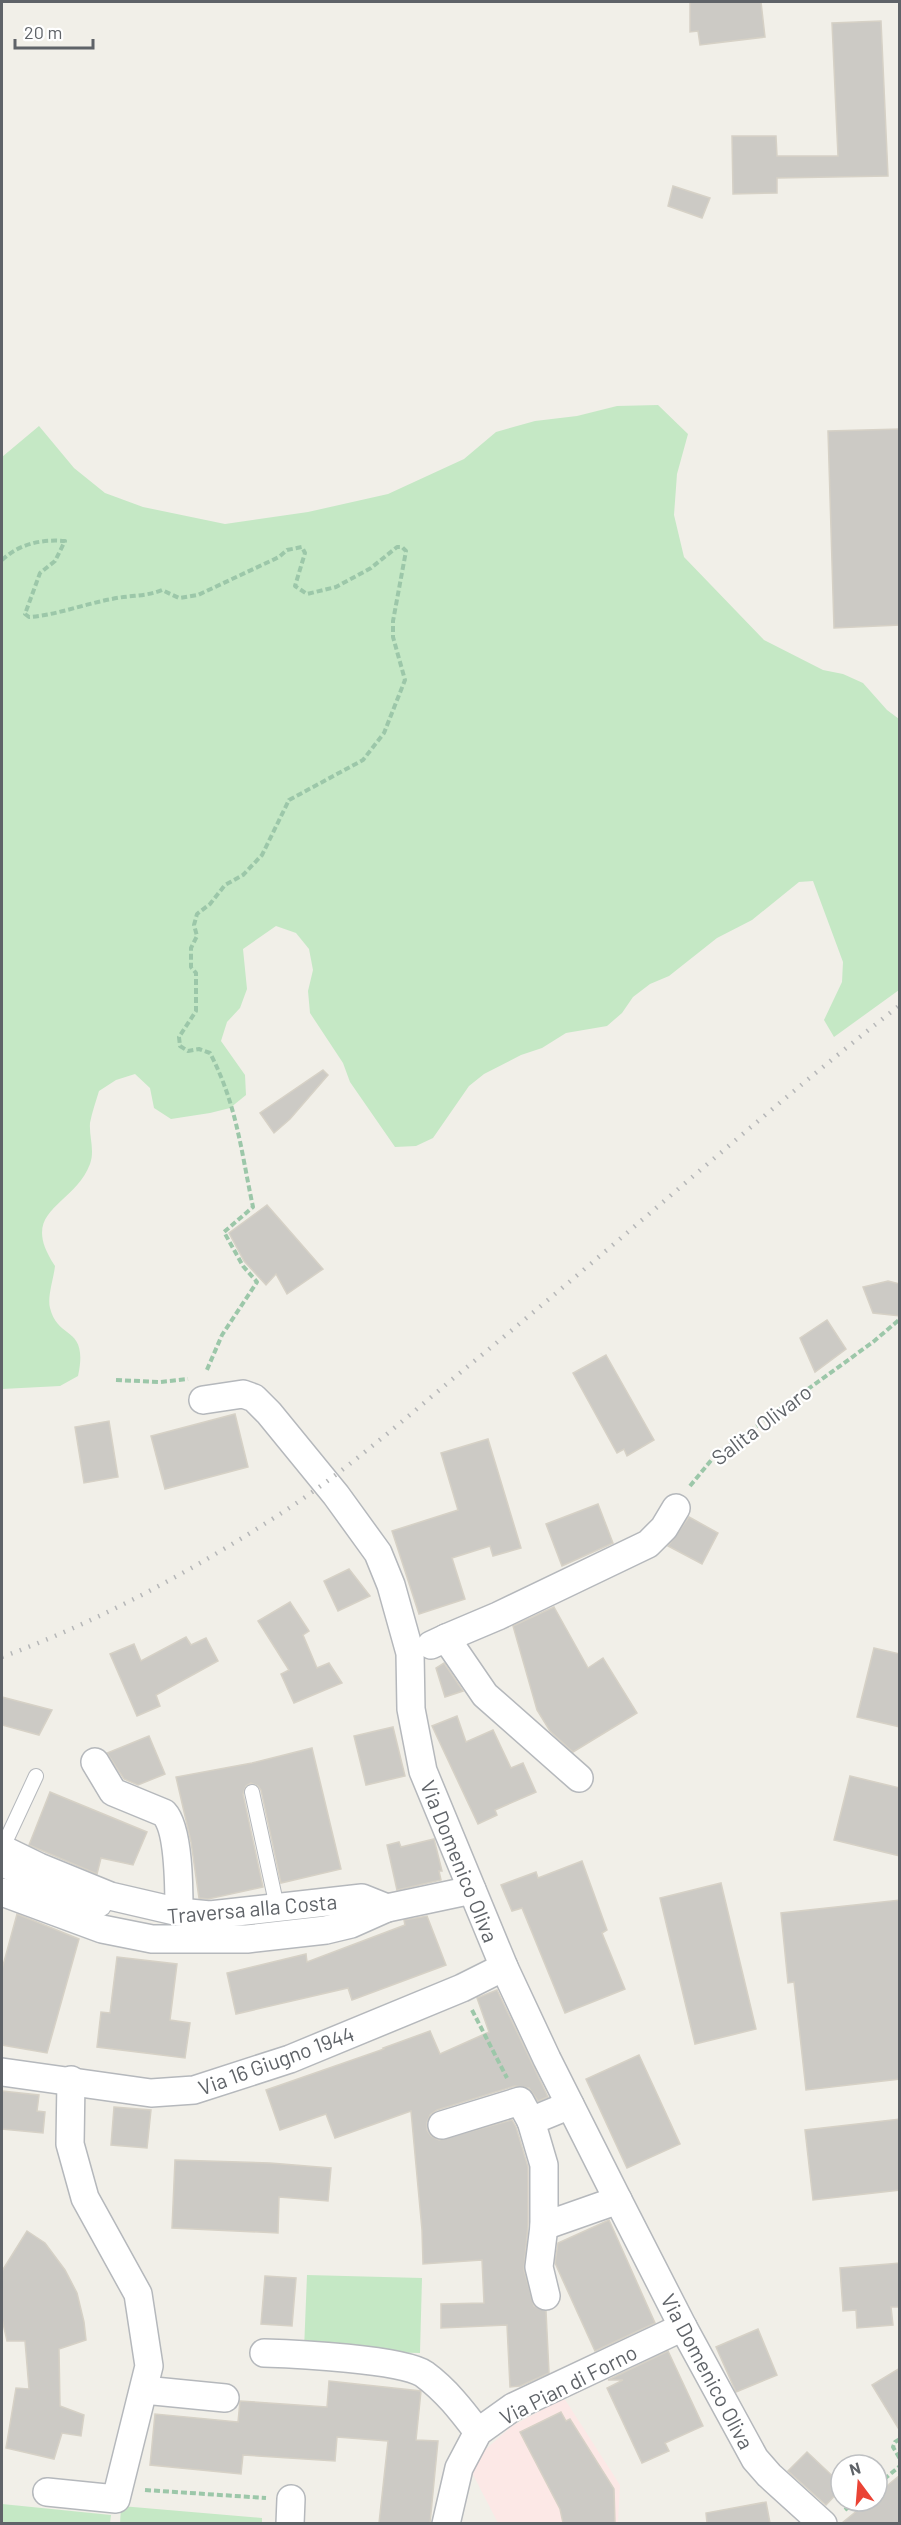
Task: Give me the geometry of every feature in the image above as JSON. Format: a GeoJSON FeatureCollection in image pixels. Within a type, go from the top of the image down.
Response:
{"type":"FeatureCollection","features":[{"type":"Feature","properties":{"kind":"street","name":"Via Domenico Oliva"},"geometry":{"type":"LineString","coordinates":[[201,1386],[254,1398],[336,1495],[378,1553],[391,1585],[410,1653],[411,1709],[423,1772],[504,1967],[547,2059],[618,2200],[683,2327],[755,2459],[769,2475],[823,2523]]}},
{"type":"Feature","properties":{"kind":"street"},"geometry":{"type":"LineString","coordinates":[[410,1653],[498,1616],[648,1544],[664,1528],[676,1508]]}},
{"type":"Feature","properties":{"kind":"street"},"geometry":{"type":"LineString","coordinates":[[446,1638],[485,1695],[579,1778]]}},
{"type":"Feature","properties":{"kind":"street"},"geometry":{"type":"LineString","coordinates":[[2,1849],[110,1896],[178,1912],[178,1870],[170,1820],[164,1813],[113,1792],[95,1762]]}},
{"type":"Feature","properties":{"kind":"street","name":"Traversa alla Costa"},"geometry":{"type":"LineString","coordinates":[[2,1866],[105,1908],[158,1917],[171,1917],[178,1912],[210,1915],[362,1898],[387,1908]]}},
{"type":"Feature","properties":{"kind":"street"},"geometry":{"type":"LineString","coordinates":[[2,1892],[102,1929],[152,1939],[248,1939],[326,1930],[351,1924],[387,1908],[472,1890]]}},
{"type":"Feature","properties":{"kind":"street","name":"Via 16 Giugno 1944"},"geometry":{"type":"LineString","coordinates":[[2,2072],[151,2093],[194,2091],[290,2059],[462,1988],[504,1967]]}},
{"type":"Feature","properties":{"kind":"street"},"geometry":{"type":"LineString","coordinates":[[47,2492],[117,2499],[149,2366],[138,2294],[84,2198],[70,2144],[70,2080]]}},
{"type":"Feature","properties":{"kind":"street"},"geometry":{"type":"LineString","coordinates":[[442,2125],[570,2104]]}},
{"type":"Feature","properties":{"kind":"street"},"geometry":{"type":"LineString","coordinates":[[525,2111],[544,2165],[544,2226],[539,2267],[546,2296]]}},
{"type":"Feature","properties":{"kind":"street"},"geometry":{"type":"LineString","coordinates":[[544,2226],[618,2200]]}},
{"type":"Feature","properties":{"kind":"street","name":"Via Pian di Forno"},"geometry":{"type":"LineString","coordinates":[[446,2523],[459,2468],[478,2432],[513,2407],[683,2327]]}},
{"type":"Feature","properties":{"kind":"street"},"geometry":{"type":"LineString","coordinates":[[264,2353],[381,2362],[422,2373],[457,2404],[478,2432]]}},
{"type":"Feature","properties":{"kind":"street"},"geometry":{"type":"LineString","coordinates":[[144,2390],[225,2398]]}},
{"type":"Feature","properties":{"kind":"lane"},"geometry":{"type":"LineString","coordinates":[[2,1849],[36,1776]]}},
{"type":"Feature","properties":{"kind":"lane"},"geometry":{"type":"LineString","coordinates":[[252,1792],[277,1907]]}},
{"type":"Feature","properties":{"kind":"path"},"geometry":{"type":"LineString","coordinates":[[2,560],[12,550],[25,545],[65,541],[55,561],[40,573],[25,614],[29,617],[116,598],[146,596],[162,590],[179,598],[198,596],[279,557],[288,550],[303,547],[306,553],[295,586],[307,594],[336,586],[371,568],[397,547],[402,547],[406,551],[393,621],[393,637],[405,680],[384,733],[363,760],[289,800],[262,855],[243,874],[225,885],[210,904],[197,914],[194,925],[197,936],[191,948],[191,967],[196,973],[196,1011],[179,1037],[180,1046],[188,1051],[199,1049],[210,1053],[224,1079],[235,1112],[253,1207],[224,1232],[243,1266],[258,1282],[222,1335],[201,1386],[116,1380]]}},
{"type":"Feature","properties":{"kind":"path","name":"Salita Olivaro"},"geometry":{"type":"LineString","coordinates":[[676,1508],[693,1481],[713,1458],[873,1342],[900,1319]]}},
{"type":"Feature","properties":{"kind":"path"},"geometry":{"type":"LineString","coordinates":[[462,1988],[525,2111]]}},
{"type":"Feature","properties":{"kind":"path"},"geometry":{"type":"LineString","coordinates":[[900,2439],[893,2447],[900,2459]]}},
{"type":"Feature","properties":{"kind":"path"},"geometry":{"type":"LineString","coordinates":[[119,2489],[290,2511]]}},
{"type":"Feature","properties":{"kind":"shaded area"},"geometry":{"type":"Polygon","coordinates":[[[564,2398],[620,2485],[618,2523],[498,2523],[468,2465],[512,2426],[564,2398]]]}},
{"type":"Feature","properties":{"kind":"green space"},"geometry":{"type":"Polygon","coordinates":[[[658,405],[688,434],[677,474],[674,515],[684,557],[764,640],[823,670],[843,674],[863,683],[887,710],[899,719],[899,990],[834,1037],[824,1020],[842,982],[843,962],[813,881],[799,882],[752,920],[717,938],[669,976],[650,984],[633,997],[622,1013],[607,1026],[566,1033],[542,1048],[521,1055],[484,1074],[469,1086],[433,1138],[416,1146],[395,1147],[350,1082],[343,1063],[310,1013],[308,991],[313,970],[309,949],[296,933],[276,926],[243,949],[247,989],[240,1008],[227,1022],[221,1041],[245,1075],[246,1095],[230,1108],[171,1119],[154,1108],[150,1088],[135,1074],[116,1080],[99,1091],[90,1123],[92,1154],[90,1164],[82,1179],[52,1210],[45,1220],[42,1232],[45,1247],[55,1266],[50,1308],[59,1325],[71,1335],[79,1348],[78,1376],[60,1386],[2,1389],[2,457],[39,426],[74,468],[105,493],[143,507],[225,524],[308,512],[388,494],[464,459],[496,432],[535,421],[577,416],[617,406],[658,405]]]}},
{"type":"Feature","properties":{"kind":"green space"},"geometry":{"type":"Polygon","coordinates":[[[307,2275],[422,2278],[420,2353],[304,2350],[307,2275]]]}},
{"type":"Feature","properties":{"kind":"green space"},"geometry":{"type":"Polygon","coordinates":[[[2,2504],[111,2515],[110,2523],[2,2523],[2,2504]]]}},
{"type":"Feature","properties":{"kind":"green space"},"geometry":{"type":"Polygon","coordinates":[[[121,2506],[262,2518],[262,2524],[120,2524],[121,2506]]]}},
{"type":"Feature","properties":{"kind":"building"},"geometry":{"type":"Polygon","coordinates":[[[690,2],[761,2],[765,37],[700,45],[698,31],[690,32],[690,2]]]}},
{"type":"Feature","properties":{"kind":"building"},"geometry":{"type":"Polygon","coordinates":[[[881,21],[888,176],[777,178],[777,193],[733,194],[732,136],[776,136],[777,156],[838,156],[832,23],[881,21]]]}},
{"type":"Feature","properties":{"kind":"building"},"geometry":{"type":"Polygon","coordinates":[[[673,186],[710,198],[702,218],[668,206],[673,186]]]}},
{"type":"Feature","properties":{"kind":"building"},"geometry":{"type":"Polygon","coordinates":[[[900,429],[900,625],[834,628],[828,431],[900,429]]]}},
{"type":"Feature","properties":{"kind":"building"},"geometry":{"type":"Polygon","coordinates":[[[323,1070],[328,1075],[290,1119],[274,1133],[260,1113],[323,1070]]]}},
{"type":"Feature","properties":{"kind":"building"},"geometry":{"type":"Polygon","coordinates":[[[267,1205],[323,1269],[287,1294],[276,1274],[266,1285],[244,1261],[229,1233],[267,1205]]]}},
{"type":"Feature","properties":{"kind":"building"},"geometry":{"type":"Polygon","coordinates":[[[888,1281],[900,1284],[900,1316],[873,1313],[863,1287],[888,1281]]]}},
{"type":"Feature","properties":{"kind":"building"},"geometry":{"type":"Polygon","coordinates":[[[827,1320],[846,1349],[815,1372],[800,1338],[827,1320]]]}},
{"type":"Feature","properties":{"kind":"building"},"geometry":{"type":"Polygon","coordinates":[[[606,1355],[654,1440],[627,1456],[624,1449],[617,1453],[573,1373],[606,1355]]]}},
{"type":"Feature","properties":{"kind":"building"},"geometry":{"type":"Polygon","coordinates":[[[235,1414],[248,1467],[165,1489],[151,1436],[235,1414]]]}},
{"type":"Feature","properties":{"kind":"building"},"geometry":{"type":"Polygon","coordinates":[[[109,1421],[118,1477],[84,1483],[75,1427],[109,1421]]]}},
{"type":"Feature","properties":{"kind":"building"},"geometry":{"type":"Polygon","coordinates":[[[488,1439],[521,1548],[493,1556],[490,1546],[452,1558],[465,1599],[419,1614],[392,1531],[458,1510],[441,1453],[488,1439]]]}},
{"type":"Feature","properties":{"kind":"building"},"geometry":{"type":"Polygon","coordinates":[[[598,1504],[613,1543],[562,1566],[546,1524],[598,1504]]]}},
{"type":"Feature","properties":{"kind":"building"},"geometry":{"type":"Polygon","coordinates":[[[689,1517],[718,1533],[702,1564],[668,1546],[689,1517]]]}},
{"type":"Feature","properties":{"kind":"building"},"geometry":{"type":"Polygon","coordinates":[[[349,1569],[370,1596],[338,1611],[324,1581],[349,1569]]]}},
{"type":"Feature","properties":{"kind":"building"},"geometry":{"type":"Polygon","coordinates":[[[290,1602],[309,1631],[303,1635],[317,1668],[329,1663],[342,1683],[294,1703],[281,1674],[289,1670],[258,1621],[290,1602]]]}},
{"type":"Feature","properties":{"kind":"building"},"geometry":{"type":"Polygon","coordinates":[[[554,1607],[588,1668],[603,1658],[637,1713],[573,1752],[550,1731],[537,1710],[513,1626],[554,1607]]]}},
{"type":"Feature","properties":{"kind":"building"},"geometry":{"type":"Polygon","coordinates":[[[186,1637],[191,1645],[206,1638],[218,1661],[156,1695],[160,1706],[137,1716],[110,1654],[134,1644],[141,1661],[186,1637]]]}},
{"type":"Feature","properties":{"kind":"building"},"geometry":{"type":"Polygon","coordinates":[[[874,1648],[900,1654],[900,1727],[857,1717],[874,1648]]]}},
{"type":"Feature","properties":{"kind":"building"},"geometry":{"type":"Polygon","coordinates":[[[444,1663],[463,1691],[445,1697],[436,1668],[444,1663]]]}},
{"type":"Feature","properties":{"kind":"building"},"geometry":{"type":"Polygon","coordinates":[[[2,1697],[52,1710],[39,1735],[2,1725],[2,1697]]]}},
{"type":"Feature","properties":{"kind":"building"},"geometry":{"type":"Polygon","coordinates":[[[457,1716],[466,1742],[493,1730],[511,1768],[523,1763],[536,1792],[495,1810],[497,1815],[478,1824],[432,1726],[457,1716]]]}},
{"type":"Feature","properties":{"kind":"building"},"geometry":{"type":"Polygon","coordinates":[[[393,1727],[405,1776],[366,1785],[354,1736],[393,1727]]]}},
{"type":"Feature","properties":{"kind":"building"},"geometry":{"type":"Polygon","coordinates":[[[149,1736],[165,1774],[138,1785],[124,1779],[107,1753],[149,1736]]]}},
{"type":"Feature","properties":{"kind":"building"},"geometry":{"type":"Polygon","coordinates":[[[312,1748],[341,1869],[281,1883],[261,1790],[251,1783],[246,1786],[243,1794],[263,1887],[208,1899],[199,1898],[191,1842],[176,1777],[252,1763],[312,1748]]]}},
{"type":"Feature","properties":{"kind":"building"},"geometry":{"type":"Polygon","coordinates":[[[850,1776],[900,1788],[900,1856],[834,1840],[850,1776]]]}},
{"type":"Feature","properties":{"kind":"building"},"geometry":{"type":"Polygon","coordinates":[[[50,1792],[147,1832],[133,1865],[101,1858],[97,1874],[29,1845],[50,1792]]]}},
{"type":"Feature","properties":{"kind":"building"},"geometry":{"type":"Polygon","coordinates":[[[434,1839],[442,1871],[439,1871],[441,1880],[397,1890],[387,1845],[399,1842],[401,1847],[434,1839]]]}},
{"type":"Feature","properties":{"kind":"building"},"geometry":{"type":"Polygon","coordinates":[[[582,1861],[607,1930],[602,1933],[625,1989],[565,2013],[522,1908],[512,1911],[501,1885],[536,1872],[538,1878],[582,1861]]]}},
{"type":"Feature","properties":{"kind":"building"},"geometry":{"type":"Polygon","coordinates":[[[721,1883],[756,2029],[695,2044],[660,1898],[721,1883]]]}},
{"type":"Feature","properties":{"kind":"building"},"geometry":{"type":"Polygon","coordinates":[[[900,1900],[900,2079],[806,2090],[794,1982],[788,1983],[781,1913],[900,1900]]]}},
{"type":"Feature","properties":{"kind":"building"},"geometry":{"type":"Polygon","coordinates":[[[17,1914],[79,1939],[47,2053],[2,2045],[2,1969],[17,1914]]]}},
{"type":"Feature","properties":{"kind":"building"},"geometry":{"type":"Polygon","coordinates":[[[427,1916],[446,1965],[352,2000],[348,1988],[236,2014],[227,1973],[306,1954],[307,1962],[405,1925],[404,1920],[427,1916]]]}},
{"type":"Feature","properties":{"kind":"building"},"geometry":{"type":"Polygon","coordinates":[[[117,1957],[177,1964],[170,2020],[190,2023],[185,2058],[97,2047],[101,2012],[110,2013],[117,1957]]]}},
{"type":"Feature","properties":{"kind":"building"},"geometry":{"type":"Polygon","coordinates":[[[497,1990],[548,2097],[538,2101],[529,2088],[515,2086],[437,2110],[430,2115],[427,2130],[431,2136],[439,2140],[512,2120],[516,2127],[528,2167],[528,2225],[524,2270],[534,2306],[546,2311],[549,2373],[520,2386],[510,2387],[507,2325],[441,2328],[441,2304],[484,2303],[482,2260],[423,2264],[411,2111],[335,2138],[326,2114],[280,2130],[266,2090],[430,2031],[440,2054],[489,2032],[477,1998],[497,1990]]]}},
{"type":"Feature","properties":{"kind":"building"},"geometry":{"type":"Polygon","coordinates":[[[639,2055],[680,2144],[627,2168],[586,2079],[639,2055]]]}},
{"type":"Feature","properties":{"kind":"building"},"geometry":{"type":"Polygon","coordinates":[[[2,2091],[39,2095],[37,2111],[45,2112],[43,2133],[2,2129],[2,2091]]]}},
{"type":"Feature","properties":{"kind":"building"},"geometry":{"type":"Polygon","coordinates":[[[114,2107],[151,2110],[147,2148],[111,2145],[114,2107]]]}},
{"type":"Feature","properties":{"kind":"building"},"geometry":{"type":"Polygon","coordinates":[[[900,2119],[900,2190],[813,2200],[805,2130],[900,2119]]]}},
{"type":"Feature","properties":{"kind":"building"},"geometry":{"type":"Polygon","coordinates":[[[175,2160],[270,2163],[331,2168],[328,2201],[279,2197],[278,2233],[172,2228],[175,2160]]]}},
{"type":"Feature","properties":{"kind":"building"},"geometry":{"type":"Polygon","coordinates":[[[609,2220],[655,2323],[595,2351],[555,2263],[558,2243],[609,2220]]]}},
{"type":"Feature","properties":{"kind":"building"},"geometry":{"type":"Polygon","coordinates":[[[27,2231],[45,2243],[65,2270],[77,2293],[84,2322],[86,2340],[59,2349],[60,2406],[84,2415],[81,2436],[62,2433],[54,2459],[6,2448],[16,2388],[29,2389],[25,2341],[7,2341],[2,2319],[2,2271],[27,2231]]]}},
{"type":"Feature","properties":{"kind":"building"},"geometry":{"type":"Polygon","coordinates":[[[900,2263],[900,2307],[891,2307],[893,2325],[857,2328],[856,2310],[843,2311],[840,2268],[900,2263]]]}},
{"type":"Feature","properties":{"kind":"building"},"geometry":{"type":"Polygon","coordinates":[[[265,2276],[296,2278],[292,2326],[261,2324],[265,2276]]]}},
{"type":"Feature","properties":{"kind":"building"},"geometry":{"type":"Polygon","coordinates":[[[758,2329],[777,2375],[736,2392],[716,2347],[758,2329]]]}},
{"type":"Feature","properties":{"kind":"building"},"geometry":{"type":"Polygon","coordinates":[[[668,2351],[703,2426],[665,2443],[669,2451],[642,2463],[607,2388],[623,2380],[608,2380],[668,2351]]]}},
{"type":"Feature","properties":{"kind":"building"},"geometry":{"type":"Polygon","coordinates":[[[900,2368],[900,2431],[872,2385],[900,2368]]]}},
{"type":"Feature","properties":{"kind":"building"},"geometry":{"type":"Polygon","coordinates":[[[329,2381],[421,2391],[416,2440],[438,2441],[430,2523],[379,2523],[388,2441],[337,2437],[335,2461],[243,2455],[241,2474],[150,2465],[155,2414],[238,2422],[240,2401],[327,2407],[329,2381]]]}},
{"type":"Feature","properties":{"kind":"building"},"geometry":{"type":"Polygon","coordinates":[[[561,2412],[566,2421],[570,2419],[614,2489],[615,2523],[563,2523],[560,2509],[520,2432],[561,2412]]]}},
{"type":"Feature","properties":{"kind":"building"},"geometry":{"type":"Polygon","coordinates":[[[807,2452],[829,2473],[829,2502],[826,2505],[788,2471],[807,2452]]]}},
{"type":"Feature","properties":{"kind":"building"},"geometry":{"type":"Polygon","coordinates":[[[900,2475],[900,2523],[842,2523],[854,2513],[889,2513],[889,2484],[900,2475]]]}},
{"type":"Feature","properties":{"kind":"building"},"geometry":{"type":"Polygon","coordinates":[[[766,2502],[770,2523],[707,2523],[706,2513],[766,2502]]]}},
{"type":"Feature","properties":{"kind":"railway"},"geometry":{"type":"LineString","coordinates":[[2,1657],[110,1611],[145,1593],[213,1555],[306,1497],[381,1439],[793,1092],[900,1005]]}}]}
